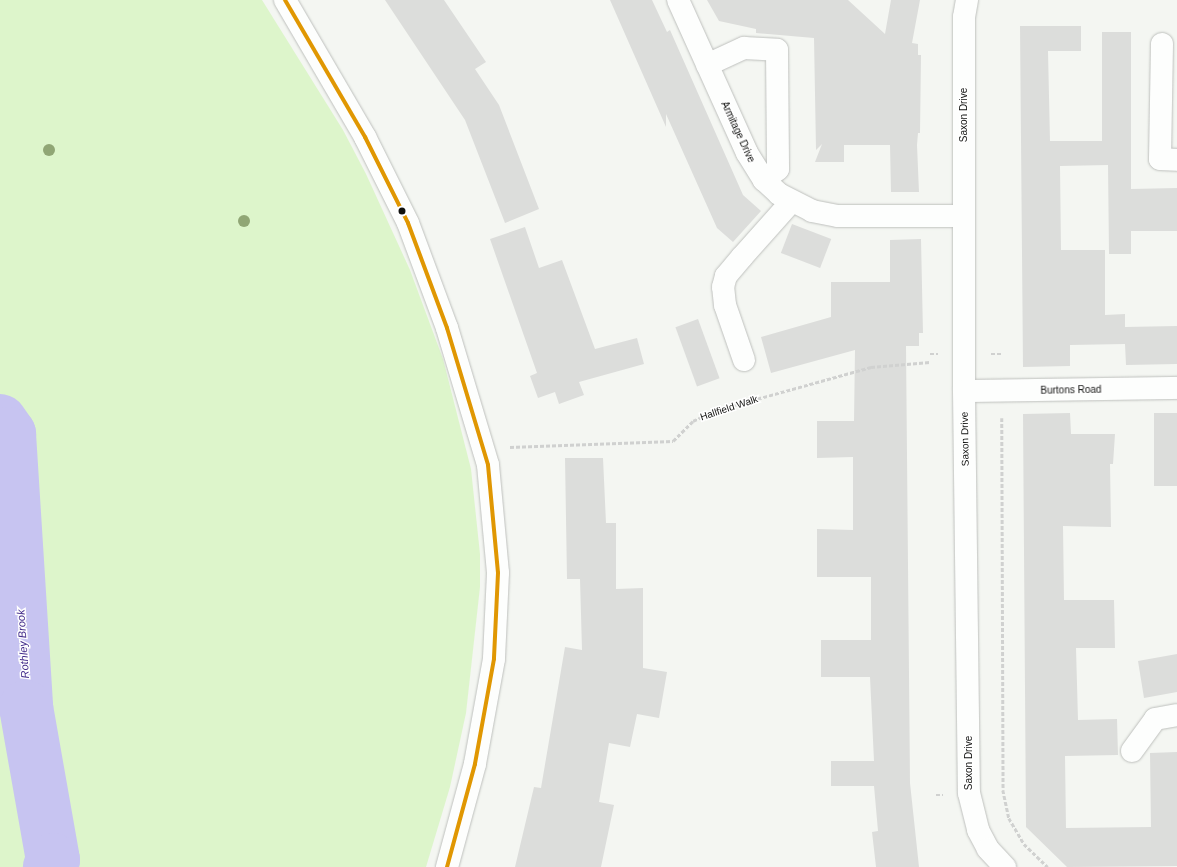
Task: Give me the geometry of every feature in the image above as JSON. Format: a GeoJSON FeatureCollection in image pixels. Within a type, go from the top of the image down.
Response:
{"type":"FeatureCollection","features":[{"type":"Feature","properties":{"kind":"street"},"geometry":{"type":"LineString","coordinates":[[285,0],[365,137],[408,224],[448,328],[484,449],[497,539],[497,624],[484,726],[447,867]]}},
{"type":"Feature","properties":{"kind":"street","name":"Armitage Drive"},"geometry":{"type":"LineString","coordinates":[[678,0],[747,153],[764,180],[791,202],[812,211],[838,216],[964,216]]}},
{"type":"Feature","properties":{"kind":"street","name":"Saxon Drive"},"geometry":{"type":"LineString","coordinates":[[966,0],[964,17],[964,391],[969,792],[978,830],[995,864]]}},
{"type":"Feature","properties":{"kind":"street"},"geometry":{"type":"LineString","coordinates":[[1162,44],[1160,160],[1177,160]]}},
{"type":"Feature","properties":{"kind":"street"},"geometry":{"type":"LineString","coordinates":[[707,65],[744,48],[778,50],[778,169],[764,180]]}},
{"type":"Feature","properties":{"kind":"street"},"geometry":{"type":"LineString","coordinates":[[744,360],[725,305],[723,287],[726,276],[791,202]]}},
{"type":"Feature","properties":{"kind":"street","name":"Burtons Road"},"geometry":{"type":"LineString","coordinates":[[964,391],[1177,388]]}},
{"type":"Feature","properties":{"kind":"street"},"geometry":{"type":"LineString","coordinates":[[1132,751],[1155,719],[1177,715]]}},
{"type":"Feature","properties":{"kind":"path","name":"Hallfield Walk"},"geometry":{"type":"LineString","coordinates":[[484,449],[672,441],[693,421],[717,410],[871,367],[930,362]]}},
{"type":"Feature","properties":{"kind":"path"},"geometry":{"type":"LineString","coordinates":[[1002,391],[1003,790],[1009,818],[1024,844],[1048,867]]}},
{"type":"Feature","properties":{"kind":"green space"},"geometry":{"type":"Polygon","coordinates":[[[0,0],[262,0],[343,130],[366,174],[410,270],[443,359],[471,469],[480,554],[480,587],[466,713],[450,787],[426,867],[0,867],[0,0]]]}},
{"type":"Feature","properties":{"kind":"building"},"geometry":{"type":"Polygon","coordinates":[[[385,0],[444,0],[486,62],[475,69],[499,105],[539,209],[505,223],[465,120],[385,0]]]}},
{"type":"Feature","properties":{"kind":"building"},"geometry":{"type":"Polygon","coordinates":[[[610,0],[652,0],[667,32],[670,30],[743,195],[761,211],[733,242],[717,228],[666,114],[666,127],[610,0]]]}},
{"type":"Feature","properties":{"kind":"building"},"geometry":{"type":"Polygon","coordinates":[[[707,0],[848,0],[885,34],[891,0],[920,0],[912,43],[918,44],[918,55],[921,55],[920,133],[918,133],[917,145],[919,192],[891,192],[890,145],[844,145],[844,162],[815,162],[822,144],[816,150],[814,38],[756,33],[756,29],[719,21],[707,0]]]}},
{"type":"Feature","properties":{"kind":"building"},"geometry":{"type":"Polygon","coordinates":[[[1020,26],[1081,26],[1081,51],[1048,51],[1050,141],[1102,141],[1102,32],[1131,32],[1131,189],[1177,188],[1177,231],[1131,231],[1131,254],[1109,254],[1108,165],[1060,166],[1061,250],[1105,250],[1105,315],[1125,314],[1125,327],[1177,326],[1177,364],[1126,365],[1125,344],[1070,345],[1070,366],[1023,367],[1020,26]]]}},
{"type":"Feature","properties":{"kind":"building"},"geometry":{"type":"Polygon","coordinates":[[[792,224],[831,239],[820,268],[781,253],[792,224]]]}},
{"type":"Feature","properties":{"kind":"building"},"geometry":{"type":"Polygon","coordinates":[[[525,227],[539,268],[562,260],[595,349],[637,338],[644,364],[579,382],[584,395],[559,404],[555,392],[538,398],[530,376],[537,373],[490,239],[525,227]]]}},
{"type":"Feature","properties":{"kind":"building"},"geometry":{"type":"Polygon","coordinates":[[[921,239],[923,333],[919,333],[919,346],[906,346],[910,783],[919,867],[876,867],[872,832],[878,831],[874,786],[831,786],[831,761],[874,761],[870,677],[821,677],[821,640],[871,640],[871,577],[817,577],[817,529],[853,530],[853,457],[817,458],[817,421],[854,421],[855,350],[771,373],[761,337],[831,317],[831,282],[890,282],[890,240],[921,239]]]}},
{"type":"Feature","properties":{"kind":"building"},"geometry":{"type":"Polygon","coordinates":[[[698,319],[720,378],[697,386],[675,327],[698,319]]]}},
{"type":"Feature","properties":{"kind":"building"},"geometry":{"type":"Polygon","coordinates":[[[1070,413],[1071,434],[1115,434],[1113,464],[1110,464],[1111,527],[1063,526],[1064,600],[1114,600],[1115,648],[1076,648],[1078,720],[1117,719],[1118,755],[1065,756],[1066,828],[1151,827],[1150,753],[1177,752],[1177,866],[1067,867],[1026,827],[1023,414],[1070,413]]]}},
{"type":"Feature","properties":{"kind":"building"},"geometry":{"type":"Polygon","coordinates":[[[1154,413],[1177,413],[1177,486],[1154,486],[1154,413]]]}},
{"type":"Feature","properties":{"kind":"building"},"geometry":{"type":"Polygon","coordinates":[[[565,458],[603,458],[606,523],[616,523],[616,589],[643,588],[643,668],[667,672],[659,718],[637,714],[630,747],[609,743],[599,802],[614,805],[601,867],[515,867],[534,787],[541,788],[565,647],[582,650],[580,579],[567,579],[565,458]]]}},
{"type":"Feature","properties":{"kind":"building"},"geometry":{"type":"Polygon","coordinates":[[[1177,654],[1177,692],[1144,698],[1138,661],[1177,654]]]}},
{"type":"Feature","properties":{"kind":"waterway","name":"Rothley Brook"},"geometry":{"type":"LineString","coordinates":[[0,421],[9,434],[26,707],[53,860],[50,867]]}},
{"type":"Feature","properties":{"kind":"transit line"},"geometry":{"type":"LineString","coordinates":[[285,0],[365,137],[408,223],[447,328],[488,465],[498,573],[494,659],[475,764],[447,867]]}}]}
